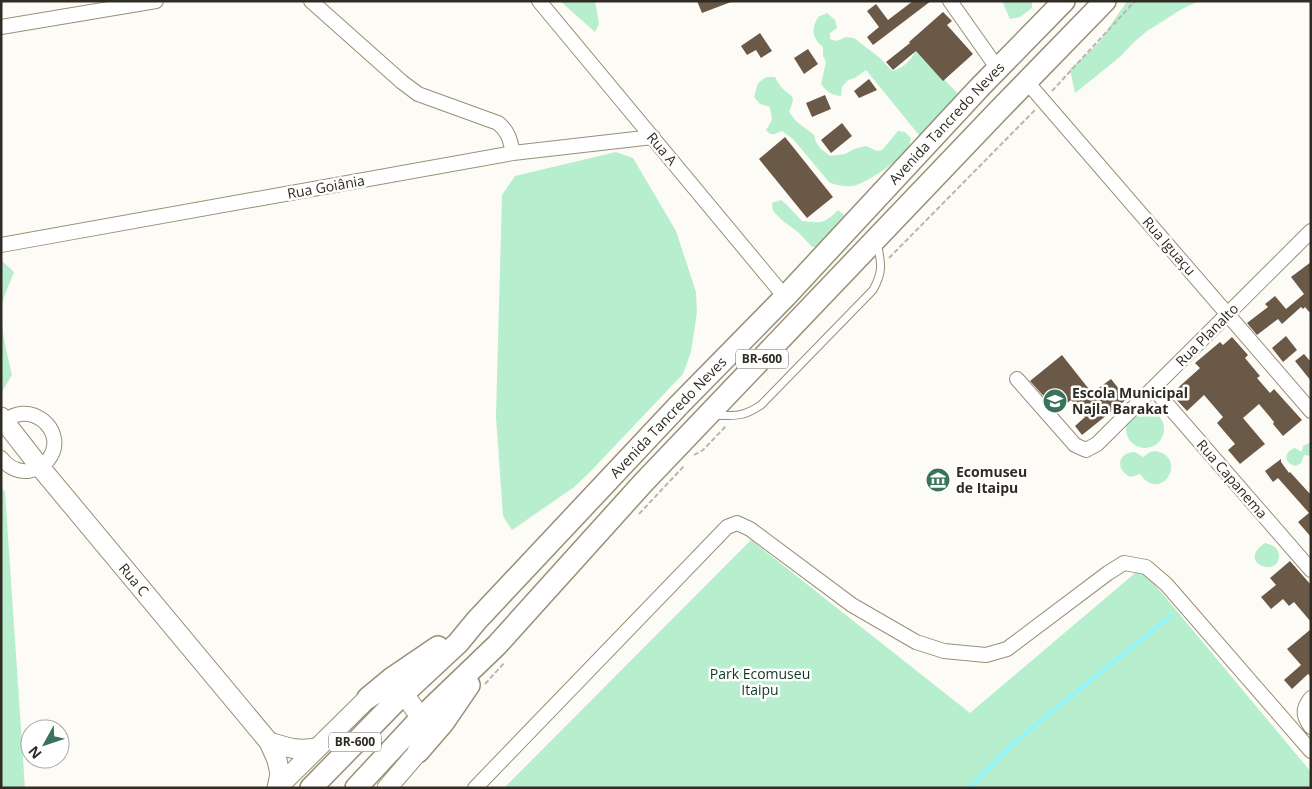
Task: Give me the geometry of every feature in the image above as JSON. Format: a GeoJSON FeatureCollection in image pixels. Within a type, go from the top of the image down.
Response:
{"type":"FeatureCollection","features":[{"type":"Feature","properties":{"kind":"main road","name":"Avenida Tancredo Neves"},"geometry":{"type":"LineString","coordinates":[[311,788],[400,697],[458,643],[477,620],[678,406],[785,297],[1064,1]]}},
{"type":"Feature","properties":{"kind":"main road","name":"Avenida Tancredo Neves"},"geometry":{"type":"LineString","coordinates":[[356,788],[421,718],[497,645],[636,490],[1105,1]]}},
{"type":"Feature","properties":{"kind":"main road"},"geometry":{"type":"LineString","coordinates":[[368,698],[392,678],[477,620]]}},
{"type":"Feature","properties":{"kind":"main road"},"geometry":{"type":"LineString","coordinates":[[418,752],[443,723],[497,645]]}},
{"type":"Feature","properties":{"kind":"street"},"geometry":{"type":"LineString","coordinates":[[1,27],[156,1]]}},
{"type":"Feature","properties":{"kind":"street"},"geometry":{"type":"LineString","coordinates":[[311,1],[418,94],[498,123],[506,130],[513,153]]}},
{"type":"Feature","properties":{"kind":"street","name":"Rua A"},"geometry":{"type":"LineString","coordinates":[[540,1],[785,297]]}},
{"type":"Feature","properties":{"kind":"street"},"geometry":{"type":"LineString","coordinates":[[950,1],[998,69]]}},
{"type":"Feature","properties":{"kind":"street","name":"Rua Iguaçu"},"geometry":{"type":"LineString","coordinates":[[1026,82],[1311,411]]}},
{"type":"Feature","properties":{"kind":"street","name":"Rua Goiânia"},"geometry":{"type":"LineString","coordinates":[[1,245],[513,153],[653,137]]}},
{"type":"Feature","properties":{"kind":"street","name":"Rua Planalto"},"geometry":{"type":"LineString","coordinates":[[1017,379],[1074,445],[1086,450],[1097,444],[1228,314],[1308,241]]}},
{"type":"Feature","properties":{"kind":"street","name":"Rua Capanema"},"geometry":{"type":"LineString","coordinates":[[1153,388],[1311,570]]}},
{"type":"Feature","properties":{"kind":"street"},"geometry":{"type":"LineString","coordinates":[[1,458],[9,466],[28,471],[40,467],[47,461],[53,449],[51,429],[47,423],[36,415],[29,413],[15,415],[2,421]]}},
{"type":"Feature","properties":{"kind":"street","name":"Rua C"},"geometry":{"type":"LineString","coordinates":[[2,421],[269,742],[277,760],[280,774],[277,788]]}},
{"type":"Feature","properties":{"kind":"street"},"geometry":{"type":"LineString","coordinates":[[475,788],[727,527],[738,523],[750,529],[852,605],[916,642],[944,651],[986,655],[1007,649],[1108,572],[1124,563],[1146,567],[1166,584],[1311,751]]}},
{"type":"Feature","properties":{"kind":"street"},"geometry":{"type":"LineString","coordinates":[[277,788],[368,698],[378,693],[400,697],[409,701],[421,718],[422,733],[418,752],[387,788]]}},
{"type":"Feature","properties":{"kind":"street"},"geometry":{"type":"LineString","coordinates":[[1311,698],[1306,705],[1304,715],[1311,727]]}},
{"type":"Feature","properties":{"kind":"street"},"geometry":{"type":"LineString","coordinates":[[269,742],[292,749],[317,748]]}},
{"type":"Feature","properties":{"kind":"lane"},"geometry":{"type":"LineString","coordinates":[[710,414],[735,416],[749,413],[761,405],[873,290],[880,277],[881,264],[877,239]]}},
{"type":"Feature","properties":{"kind":"green space"},"geometry":{"type":"Polygon","coordinates":[[[560,1],[595,1],[599,24],[595,32],[560,1]]]}},
{"type":"Feature","properties":{"kind":"green space"},"geometry":{"type":"Polygon","coordinates":[[[1002,1],[1032,1],[1032,8],[1020,17],[1010,19],[1002,1]]]}},
{"type":"Feature","properties":{"kind":"green space"},"geometry":{"type":"Polygon","coordinates":[[[1127,1],[1199,1],[1182,9],[1147,31],[1121,56],[1075,93],[1070,69],[1100,41],[1127,1]]]}},
{"type":"Feature","properties":{"kind":"green space"},"geometry":{"type":"Polygon","coordinates":[[[827,13],[835,20],[837,28],[830,33],[830,39],[837,41],[846,37],[854,38],[880,58],[892,71],[906,64],[916,50],[963,99],[923,140],[866,70],[855,78],[848,80],[842,87],[841,96],[830,93],[821,84],[826,62],[823,56],[823,47],[814,33],[814,25],[818,17],[827,13]]]}},
{"type":"Feature","properties":{"kind":"green space"},"geometry":{"type":"Polygon","coordinates":[[[766,77],[775,77],[782,88],[792,96],[793,101],[789,112],[796,121],[814,135],[820,148],[830,156],[845,154],[866,146],[877,151],[882,150],[898,131],[905,132],[911,138],[909,148],[890,165],[858,184],[846,186],[829,182],[793,139],[782,131],[770,134],[766,130],[772,120],[770,107],[760,104],[754,97],[758,83],[766,77]]]}},
{"type":"Feature","properties":{"kind":"green space"},"geometry":{"type":"Polygon","coordinates":[[[616,152],[633,158],[676,231],[696,292],[697,312],[691,352],[683,374],[588,474],[573,488],[512,530],[503,516],[496,416],[502,195],[515,176],[616,152]]]}},
{"type":"Feature","properties":{"kind":"green space"},"geometry":{"type":"Polygon","coordinates":[[[781,200],[802,221],[823,221],[830,218],[838,210],[844,215],[819,247],[812,247],[773,211],[772,203],[781,200]]]}},
{"type":"Feature","properties":{"kind":"green space"},"geometry":{"type":"Polygon","coordinates":[[[1,260],[14,272],[2,305],[3,331],[12,375],[3,390],[1,390],[1,260]]]}},
{"type":"Feature","properties":{"kind":"green space"},"geometry":{"type":"Polygon","coordinates":[[[1145,410],[1159,415],[1164,429],[1159,443],[1145,448],[1131,443],[1126,429],[1131,415],[1145,410]]]}},
{"type":"Feature","properties":{"kind":"green space"},"geometry":{"type":"Polygon","coordinates":[[[1311,443],[1311,456],[1304,455],[1301,463],[1296,466],[1289,463],[1286,458],[1288,452],[1295,448],[1302,452],[1303,446],[1311,443]]]}},
{"type":"Feature","properties":{"kind":"green space"},"geometry":{"type":"Polygon","coordinates":[[[1155,451],[1165,455],[1170,461],[1171,469],[1163,482],[1156,484],[1148,482],[1140,474],[1131,477],[1122,471],[1120,462],[1125,455],[1135,452],[1143,457],[1155,451]]]}},
{"type":"Feature","properties":{"kind":"green space"},"geometry":{"type":"Polygon","coordinates":[[[1,487],[5,492],[20,719],[20,769],[24,769],[25,788],[1,788],[1,487]]]}},
{"type":"Feature","properties":{"kind":"green space","name":"Park Ecomuseu Itaipu"},"geometry":{"type":"Polygon","coordinates":[[[751,540],[970,713],[1141,568],[1311,772],[1311,788],[504,788],[751,540]]]}},
{"type":"Feature","properties":{"kind":"green space"},"geometry":{"type":"Polygon","coordinates":[[[1265,543],[1274,547],[1278,552],[1277,562],[1273,566],[1261,566],[1255,557],[1257,550],[1265,543]]]}},
{"type":"Feature","properties":{"kind":"building"},"geometry":{"type":"Polygon","coordinates":[[[697,1],[731,1],[731,2],[702,13],[697,1]]]}},
{"type":"Feature","properties":{"kind":"building"},"geometry":{"type":"Polygon","coordinates":[[[913,1],[931,1],[873,45],[867,37],[879,27],[867,11],[876,4],[888,20],[913,1]]]}},
{"type":"Feature","properties":{"kind":"building"},"geometry":{"type":"Polygon","coordinates":[[[943,12],[952,21],[947,25],[973,54],[943,81],[916,51],[893,70],[886,62],[910,43],[943,12]]]}},
{"type":"Feature","properties":{"kind":"building"},"geometry":{"type":"Polygon","coordinates":[[[760,33],[772,51],[761,58],[756,50],[747,55],[741,46],[760,33]]]}},
{"type":"Feature","properties":{"kind":"building"},"geometry":{"type":"Polygon","coordinates":[[[808,49],[818,64],[804,74],[794,58],[808,49]]]}},
{"type":"Feature","properties":{"kind":"building"},"geometry":{"type":"Polygon","coordinates":[[[869,79],[877,90],[859,98],[854,91],[869,79]]]}},
{"type":"Feature","properties":{"kind":"building"},"geometry":{"type":"Polygon","coordinates":[[[825,95],[831,109],[812,117],[806,103],[825,95]]]}},
{"type":"Feature","properties":{"kind":"building"},"geometry":{"type":"Polygon","coordinates":[[[842,123],[852,136],[831,153],[821,140],[842,123]]]}},
{"type":"Feature","properties":{"kind":"building"},"geometry":{"type":"Polygon","coordinates":[[[785,137],[833,197],[807,218],[759,159],[785,137]]]}},
{"type":"Feature","properties":{"kind":"building"},"geometry":{"type":"Polygon","coordinates":[[[1311,262],[1311,314],[1305,307],[1303,309],[1301,307],[1282,324],[1278,319],[1257,335],[1247,323],[1268,307],[1265,304],[1275,296],[1286,309],[1304,294],[1291,277],[1311,262]]]}},
{"type":"Feature","properties":{"kind":"building"},"geometry":{"type":"Polygon","coordinates":[[[1286,336],[1297,350],[1283,362],[1272,348],[1286,336]]]}},
{"type":"Feature","properties":{"kind":"building"},"geometry":{"type":"Polygon","coordinates":[[[1232,337],[1248,355],[1245,358],[1260,376],[1257,378],[1270,393],[1274,389],[1302,420],[1283,436],[1259,404],[1243,418],[1265,444],[1240,464],[1228,450],[1235,444],[1217,423],[1223,417],[1204,395],[1187,411],[1171,394],[1200,368],[1195,363],[1220,342],[1223,345],[1232,337]]]}},
{"type":"Feature","properties":{"kind":"building"},"geometry":{"type":"Polygon","coordinates":[[[1304,354],[1311,362],[1311,381],[1295,361],[1304,354]]]}},
{"type":"Feature","properties":{"kind":"building"},"geometry":{"type":"Polygon","coordinates":[[[1062,355],[1092,393],[1111,379],[1127,399],[1082,435],[1075,426],[1085,417],[1071,400],[1057,411],[1030,381],[1062,355]]]}},
{"type":"Feature","properties":{"kind":"building"},"geometry":{"type":"Polygon","coordinates":[[[1281,459],[1289,473],[1311,495],[1311,537],[1298,522],[1309,513],[1278,478],[1273,482],[1265,471],[1281,459]]]}},
{"type":"Feature","properties":{"kind":"building"},"geometry":{"type":"Polygon","coordinates":[[[1290,561],[1311,585],[1311,622],[1294,602],[1289,606],[1283,599],[1271,609],[1261,597],[1276,585],[1270,578],[1290,561]]]}},
{"type":"Feature","properties":{"kind":"building"},"geometry":{"type":"Polygon","coordinates":[[[1311,629],[1311,677],[1308,674],[1292,689],[1284,680],[1301,665],[1287,649],[1311,629]]]}},
{"type":"Feature","properties":{"kind":"waterway"},"geometry":{"type":"LineString","coordinates":[[970,788],[1016,741],[1172,615]]}},
{"type":"Feature","properties":{"kind":"place","name":"Escola Municipal Najla Barakat"},"geometry":{"type":"Point","coordinates":[1055,401]}},
{"type":"Feature","properties":{"kind":"place","name":"Ecomuseu de Itaipu"},"geometry":{"type":"Point","coordinates":[938,480]}}]}
